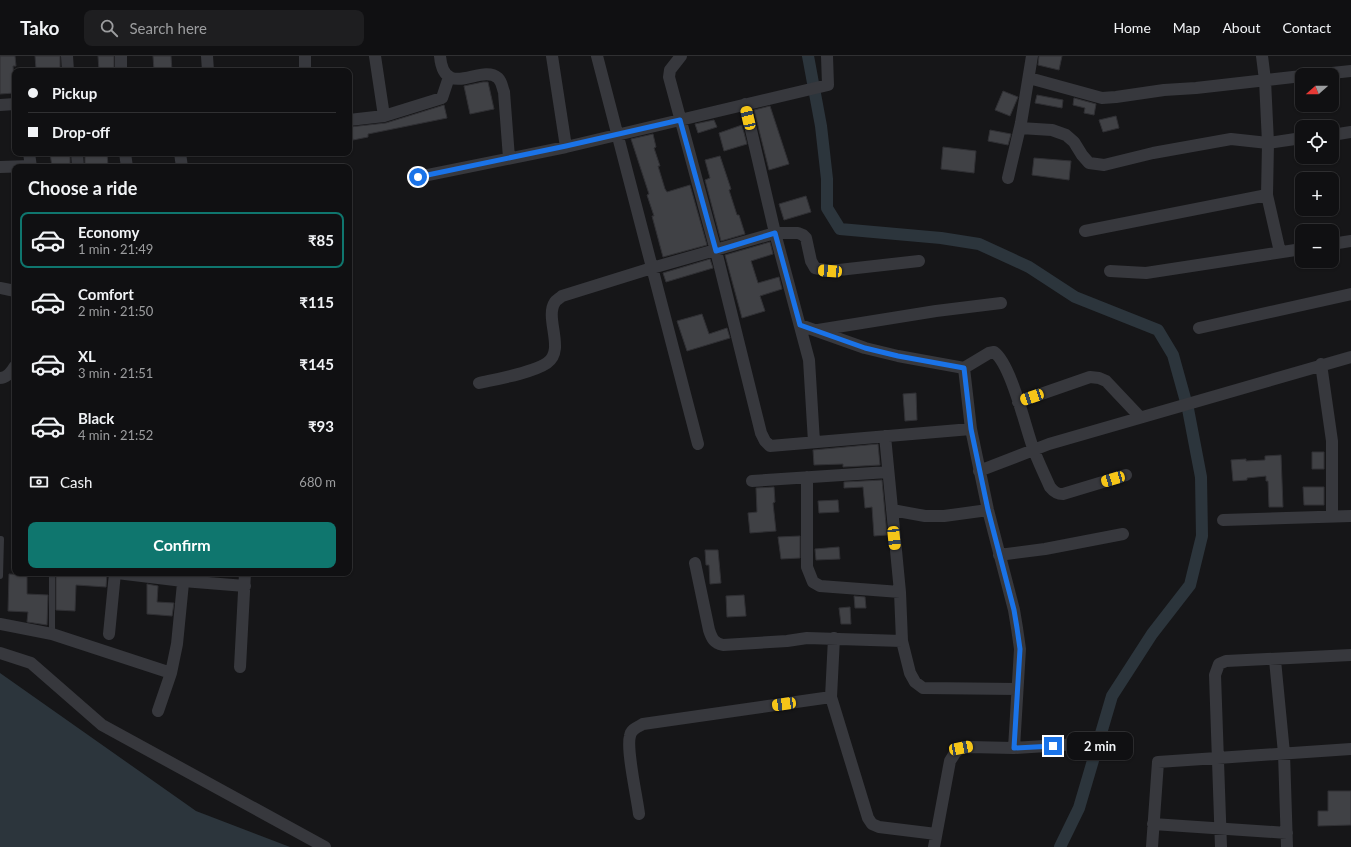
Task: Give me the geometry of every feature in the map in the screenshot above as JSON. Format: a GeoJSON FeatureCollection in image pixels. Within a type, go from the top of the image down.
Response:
{"type":"FeatureCollection","features":[{"type":"Feature","properties":{"kind":"street"},"geometry":{"type":"LineString","coordinates":[[67,56],[68,68]]}},
{"type":"Feature","properties":{"kind":"street"},"geometry":{"type":"LineString","coordinates":[[121,56],[121,68]]}},
{"type":"Feature","properties":{"kind":"street"},"geometry":{"type":"LineString","coordinates":[[207,56],[208,68]]}},
{"type":"Feature","properties":{"kind":"street"},"geometry":{"type":"LineString","coordinates":[[305,56],[306,68]]}},
{"type":"Feature","properties":{"kind":"street"},"geometry":{"type":"LineString","coordinates":[[376,56],[384,116]]}},
{"type":"Feature","properties":{"kind":"street"},"geometry":{"type":"LineString","coordinates":[[440,56],[444,72],[449,77],[457,79],[490,74],[497,77],[502,83],[509,158]]}},
{"type":"Feature","properties":{"kind":"street"},"geometry":{"type":"LineString","coordinates":[[552,56],[566,146]]}},
{"type":"Feature","properties":{"kind":"street"},"geometry":{"type":"LineString","coordinates":[[597,56],[698,444]]}},
{"type":"Feature","properties":{"kind":"street"},"geometry":{"type":"LineString","coordinates":[[681,56],[670,70],[669,77],[716,251],[761,433],[765,441],[770,446],[971,429]]}},
{"type":"Feature","properties":{"kind":"street"},"geometry":{"type":"LineString","coordinates":[[418,177],[566,146],[828,85],[827,56]]}},
{"type":"Feature","properties":{"kind":"street"},"geometry":{"type":"LineString","coordinates":[[1008,178],[1020,128],[1032,56]]}},
{"type":"Feature","properties":{"kind":"street"},"geometry":{"type":"LineString","coordinates":[[1262,56],[1265,80],[1268,143],[1267,195],[1280,252]]}},
{"type":"Feature","properties":{"kind":"street"},"geometry":{"type":"LineString","coordinates":[[1339,72],[1351,71]]}},
{"type":"Feature","properties":{"kind":"street"},"geometry":{"type":"LineString","coordinates":[[352,120],[384,116],[442,98],[449,77]]}},
{"type":"Feature","properties":{"kind":"street"},"geometry":{"type":"LineString","coordinates":[[1029,78],[1102,98],[1116,98],[1164,90],[1196,88],[1295,77]]}},
{"type":"Feature","properties":{"kind":"street"},"geometry":{"type":"LineString","coordinates":[[0,105],[12,104]]}},
{"type":"Feature","properties":{"kind":"street"},"geometry":{"type":"LineString","coordinates":[[745,104],[775,233],[810,360],[814,442]]}},
{"type":"Feature","properties":{"kind":"street"},"geometry":{"type":"LineString","coordinates":[[1020,128],[1052,130],[1066,135],[1074,142],[1089,163],[1104,165],[1153,153],[1231,139],[1268,143],[1295,139]]}},
{"type":"Feature","properties":{"kind":"street"},"geometry":{"type":"LineString","coordinates":[[1339,134],[1351,132]]}},
{"type":"Feature","properties":{"kind":"street"},"geometry":{"type":"LineString","coordinates":[[0,167],[12,167]]}},
{"type":"Feature","properties":{"kind":"street"},"geometry":{"type":"LineString","coordinates":[[1085,231],[1267,195]]}},
{"type":"Feature","properties":{"kind":"street"},"geometry":{"type":"LineString","coordinates":[[479,384],[537,368],[552,358],[555,350],[552,310],[555,302],[562,296],[652,268],[775,233],[798,232],[803,235],[806,238],[811,261],[815,268],[821,270],[830,271],[919,261]]}},
{"type":"Feature","properties":{"kind":"street"},"geometry":{"type":"LineString","coordinates":[[1339,243],[1351,241]]}},
{"type":"Feature","properties":{"kind":"street"},"geometry":{"type":"LineString","coordinates":[[1110,271],[1146,273],[1295,250]]}},
{"type":"Feature","properties":{"kind":"street"},"geometry":{"type":"LineString","coordinates":[[0,288],[12,290]]}},
{"type":"Feature","properties":{"kind":"street"},"geometry":{"type":"LineString","coordinates":[[1199,328],[1351,294]]}},
{"type":"Feature","properties":{"kind":"street"},"geometry":{"type":"LineString","coordinates":[[816,330],[936,311],[1001,303]]}},
{"type":"Feature","properties":{"kind":"street"},"geometry":{"type":"LineString","coordinates":[[800,325],[865,348],[898,356],[964,368],[989,353],[994,352],[1003,362],[1033,449],[1050,487],[1058,494],[1063,494],[1126,475]]}},
{"type":"Feature","properties":{"kind":"street"},"geometry":{"type":"LineString","coordinates":[[980,471],[1033,449],[1321,364],[1351,357]]}},
{"type":"Feature","properties":{"kind":"street"},"geometry":{"type":"LineString","coordinates":[[1321,364],[1332,440],[1332,517]]}},
{"type":"Feature","properties":{"kind":"street"},"geometry":{"type":"LineString","coordinates":[[964,368],[971,429],[988,510],[1014,610],[1020,649],[1014,748]]}},
{"type":"Feature","properties":{"kind":"street"},"geometry":{"type":"LineString","coordinates":[[0,378],[3,378],[12,370]]}},
{"type":"Feature","properties":{"kind":"street"},"geometry":{"type":"LineString","coordinates":[[1018,402],[1090,377],[1099,378],[1106,381],[1140,417]]}},
{"type":"Feature","properties":{"kind":"street"},"geometry":{"type":"LineString","coordinates":[[885,436],[900,592],[902,641],[910,674],[915,682],[923,688],[1017,689]]}},
{"type":"Feature","properties":{"kind":"street"},"geometry":{"type":"LineString","coordinates":[[752,481],[888,472]]}},
{"type":"Feature","properties":{"kind":"street"},"geometry":{"type":"LineString","coordinates":[[808,477],[807,567],[809,576],[813,582],[820,586],[900,592]]}},
{"type":"Feature","properties":{"kind":"street"},"geometry":{"type":"LineString","coordinates":[[892,510],[925,516],[944,516],[988,510]]}},
{"type":"Feature","properties":{"kind":"street"},"geometry":{"type":"LineString","coordinates":[[1223,520],[1351,516]]}},
{"type":"Feature","properties":{"kind":"street"},"geometry":{"type":"LineString","coordinates":[[999,555],[1045,549],[1074,542],[1123,534]]}},
{"type":"Feature","properties":{"kind":"street"},"geometry":{"type":"LineString","coordinates":[[695,562],[709,630],[711,637],[716,644],[723,645],[787,641],[807,638],[902,641]]}},
{"type":"Feature","properties":{"kind":"street"},"geometry":{"type":"LineString","coordinates":[[109,634],[116,576]]}},
{"type":"Feature","properties":{"kind":"street"},"geometry":{"type":"LineString","coordinates":[[166,576],[245,586]]}},
{"type":"Feature","properties":{"kind":"street"},"geometry":{"type":"LineString","coordinates":[[240,667],[246,576]]}},
{"type":"Feature","properties":{"kind":"street"},"geometry":{"type":"LineString","coordinates":[[158,711],[171,673],[177,644],[183,577]]}},
{"type":"Feature","properties":{"kind":"street"},"geometry":{"type":"LineString","coordinates":[[0,624],[52,634],[171,673]]}},
{"type":"Feature","properties":{"kind":"street"},"geometry":{"type":"LineString","coordinates":[[834,638],[830,697],[864,806],[872,824],[879,828],[936,834]]}},
{"type":"Feature","properties":{"kind":"street"},"geometry":{"type":"LineString","coordinates":[[0,653],[31,663],[102,725],[325,847]]}},
{"type":"Feature","properties":{"kind":"street"},"geometry":{"type":"LineString","coordinates":[[1221,847],[1215,675],[1219,664],[1226,661],[1275,660],[1351,655]]}},
{"type":"Feature","properties":{"kind":"street"},"geometry":{"type":"LineString","coordinates":[[1275,660],[1284,753],[1287,847]]}},
{"type":"Feature","properties":{"kind":"street"},"geometry":{"type":"LineString","coordinates":[[639,814],[629,745],[629,736],[636,727],[643,724],[830,697]]}},
{"type":"Feature","properties":{"kind":"street"},"geometry":{"type":"LineString","coordinates":[[934,847],[950,761],[955,753],[961,748],[1014,748],[1078,744]]}},
{"type":"Feature","properties":{"kind":"street"},"geometry":{"type":"LineString","coordinates":[[1152,847],[1158,762],[1351,749]]}},
{"type":"Feature","properties":{"kind":"street"},"geometry":{"type":"LineString","coordinates":[[1154,824],[1287,833]]}},
{"type":"Feature","properties":{"kind":"lane"},"geometry":{"type":"LineString","coordinates":[[0,576],[1,539]]}},
{"type":"Feature","properties":{"kind":"lane"},"geometry":{"type":"LineString","coordinates":[[52,576],[52,634]]}},
{"type":"Feature","properties":{"kind":"shaded area"},"geometry":{"type":"Polygon","coordinates":[[[0,673],[196,811],[290,847],[0,847],[0,673]]]}},
{"type":"Feature","properties":{"kind":"building"},"geometry":{"type":"Polygon","coordinates":[[[0,56],[15,56],[16,66],[13,66],[12,68],[12,93],[0,94],[0,56]]]}},
{"type":"Feature","properties":{"kind":"building"},"geometry":{"type":"Polygon","coordinates":[[[35,56],[60,56],[60,68],[36,68],[35,56]]]}},
{"type":"Feature","properties":{"kind":"building"},"geometry":{"type":"Polygon","coordinates":[[[98,56],[114,56],[114,68],[99,68],[98,56]]]}},
{"type":"Feature","properties":{"kind":"building"},"geometry":{"type":"Polygon","coordinates":[[[153,56],[171,56],[172,68],[154,68],[153,56]]]}},
{"type":"Feature","properties":{"kind":"building"},"geometry":{"type":"Polygon","coordinates":[[[1039,56],[1062,56],[1059,70],[1038,65],[1039,56]]]}},
{"type":"Feature","properties":{"kind":"building"},"geometry":{"type":"Polygon","coordinates":[[[488,82],[494,109],[470,114],[464,86],[488,82]]]}},
{"type":"Feature","properties":{"kind":"building"},"geometry":{"type":"Polygon","coordinates":[[[1003,91],[1018,97],[1010,116],[995,110],[1003,91]]]}},
{"type":"Feature","properties":{"kind":"building"},"geometry":{"type":"Polygon","coordinates":[[[1037,95],[1063,100],[1062,108],[1035,103],[1037,95]]]}},
{"type":"Feature","properties":{"kind":"building"},"geometry":{"type":"Polygon","coordinates":[[[1074,98],[1096,104],[1094,115],[1084,113],[1085,108],[1073,105],[1074,98]]]}},
{"type":"Feature","properties":{"kind":"building"},"geometry":{"type":"Polygon","coordinates":[[[444,105],[447,118],[368,134],[368,137],[353,140],[352,127],[386,123],[444,105]]]}},
{"type":"Feature","properties":{"kind":"building"},"geometry":{"type":"Polygon","coordinates":[[[770,106],[789,164],[769,170],[754,110],[770,106]]]}},
{"type":"Feature","properties":{"kind":"building"},"geometry":{"type":"Polygon","coordinates":[[[1116,116],[1119,128],[1103,132],[1099,120],[1116,116]]]}},
{"type":"Feature","properties":{"kind":"building"},"geometry":{"type":"Polygon","coordinates":[[[714,120],[717,127],[698,133],[695,124],[714,120]]]}},
{"type":"Feature","properties":{"kind":"building"},"geometry":{"type":"Polygon","coordinates":[[[742,125],[747,144],[724,151],[719,133],[742,125]]]}},
{"type":"Feature","properties":{"kind":"building"},"geometry":{"type":"Polygon","coordinates":[[[990,130],[1011,134],[1008,145],[988,141],[990,130]]]}},
{"type":"Feature","properties":{"kind":"building"},"geometry":{"type":"Polygon","coordinates":[[[653,134],[656,147],[654,148],[665,189],[667,192],[690,185],[707,245],[663,257],[652,216],[654,216],[647,195],[649,194],[631,139],[653,134]]]}},
{"type":"Feature","properties":{"kind":"building"},"geometry":{"type":"Polygon","coordinates":[[[943,147],[976,151],[974,173],[941,169],[943,147]]]}},
{"type":"Feature","properties":{"kind":"building"},"geometry":{"type":"Polygon","coordinates":[[[50,156],[70,156],[70,164],[52,164],[50,156]]]}},
{"type":"Feature","properties":{"kind":"building"},"geometry":{"type":"Polygon","coordinates":[[[85,156],[107,156],[108,164],[85,164],[85,156]]]}},
{"type":"Feature","properties":{"kind":"building"},"geometry":{"type":"Polygon","coordinates":[[[720,156],[731,189],[729,190],[737,215],[739,215],[745,234],[721,241],[705,180],[710,178],[705,160],[720,156]]]}},
{"type":"Feature","properties":{"kind":"building"},"geometry":{"type":"Polygon","coordinates":[[[1034,158],[1071,161],[1069,180],[1032,175],[1034,158]]]}},
{"type":"Feature","properties":{"kind":"building"},"geometry":{"type":"Polygon","coordinates":[[[806,196],[811,212],[784,220],[779,204],[806,196]]]}},
{"type":"Feature","properties":{"kind":"building"},"geometry":{"type":"Polygon","coordinates":[[[770,242],[773,254],[751,261],[758,283],[779,277],[782,289],[760,296],[765,311],[742,318],[725,255],[770,242]]]}},
{"type":"Feature","properties":{"kind":"building"},"geometry":{"type":"Polygon","coordinates":[[[710,259],[713,268],[666,282],[663,273],[710,259]]]}},
{"type":"Feature","properties":{"kind":"building"},"geometry":{"type":"Polygon","coordinates":[[[702,314],[709,334],[727,328],[730,338],[687,351],[677,321],[702,314]]]}},
{"type":"Feature","properties":{"kind":"building"},"geometry":{"type":"Polygon","coordinates":[[[916,393],[917,420],[905,421],[903,394],[916,393]]]}},
{"type":"Feature","properties":{"kind":"building"},"geometry":{"type":"Polygon","coordinates":[[[878,444],[880,465],[843,467],[843,464],[814,465],[813,450],[878,444]]]}},
{"type":"Feature","properties":{"kind":"building"},"geometry":{"type":"Polygon","coordinates":[[[1312,452],[1324,452],[1324,469],[1312,469],[1312,452]]]}},
{"type":"Feature","properties":{"kind":"building"},"geometry":{"type":"Polygon","coordinates":[[[1281,455],[1283,507],[1269,507],[1268,481],[1266,481],[1266,476],[1233,481],[1231,460],[1265,460],[1265,456],[1281,455]]]}},
{"type":"Feature","properties":{"kind":"building"},"geometry":{"type":"Polygon","coordinates":[[[882,480],[887,535],[874,536],[872,507],[865,508],[863,487],[844,488],[844,482],[882,480]]]}},
{"type":"Feature","properties":{"kind":"building"},"geometry":{"type":"Polygon","coordinates":[[[774,487],[775,502],[773,503],[776,531],[750,533],[748,513],[757,512],[756,488],[774,487]]]}},
{"type":"Feature","properties":{"kind":"building"},"geometry":{"type":"Polygon","coordinates":[[[1303,487],[1324,487],[1324,505],[1304,505],[1303,487]]]}},
{"type":"Feature","properties":{"kind":"building"},"geometry":{"type":"Polygon","coordinates":[[[838,500],[839,512],[819,513],[818,501],[838,500]]]}},
{"type":"Feature","properties":{"kind":"building"},"geometry":{"type":"Polygon","coordinates":[[[800,536],[800,558],[781,559],[778,537],[800,536]]]}},
{"type":"Feature","properties":{"kind":"building"},"geometry":{"type":"Polygon","coordinates":[[[839,547],[840,559],[816,560],[815,549],[839,547]]]}},
{"type":"Feature","properties":{"kind":"building"},"geometry":{"type":"Polygon","coordinates":[[[705,550],[718,550],[721,583],[710,584],[709,565],[706,565],[705,550]]]}},
{"type":"Feature","properties":{"kind":"building"},"geometry":{"type":"Polygon","coordinates":[[[9,574],[12,574],[12,576],[27,576],[27,594],[48,595],[47,625],[27,622],[28,612],[8,611],[9,574]]]}},
{"type":"Feature","properties":{"kind":"building"},"geometry":{"type":"Polygon","coordinates":[[[56,576],[107,576],[106,587],[76,585],[75,611],[56,610],[56,576]]]}},
{"type":"Feature","properties":{"kind":"building"},"geometry":{"type":"Polygon","coordinates":[[[147,584],[158,586],[157,602],[174,603],[172,616],[147,614],[147,584]]]}},
{"type":"Feature","properties":{"kind":"building"},"geometry":{"type":"Polygon","coordinates":[[[744,595],[746,616],[727,617],[726,596],[744,595]]]}},
{"type":"Feature","properties":{"kind":"building"},"geometry":{"type":"Polygon","coordinates":[[[854,596],[865,597],[866,608],[855,608],[854,596]]]}},
{"type":"Feature","properties":{"kind":"building"},"geometry":{"type":"Polygon","coordinates":[[[850,607],[851,624],[841,624],[839,608],[850,607]]]}},
{"type":"Feature","properties":{"kind":"building"},"geometry":{"type":"Polygon","coordinates":[[[1328,791],[1351,791],[1351,825],[1318,826],[1318,811],[1328,811],[1328,791]]]}},
{"type":"Feature","properties":{"kind":"waterway"},"geometry":{"type":"LineString","coordinates":[[808,56],[821,126],[827,179],[827,208],[840,229],[941,238],[979,244],[1029,267],[1075,297],[1158,330],[1173,355],[1188,409],[1201,477],[1202,536],[1190,585],[1152,634],[1112,696],[1079,808],[1060,847]]}},
{"type":"Feature","properties":{"kind":"route"},"geometry":{"type":"LineString","coordinates":[[418,177],[680,120],[716,251],[775,233],[800,325],[865,348],[898,356],[964,368],[971,429],[988,510],[1014,610],[1020,649],[1014,748],[1053,746]]}}]}
